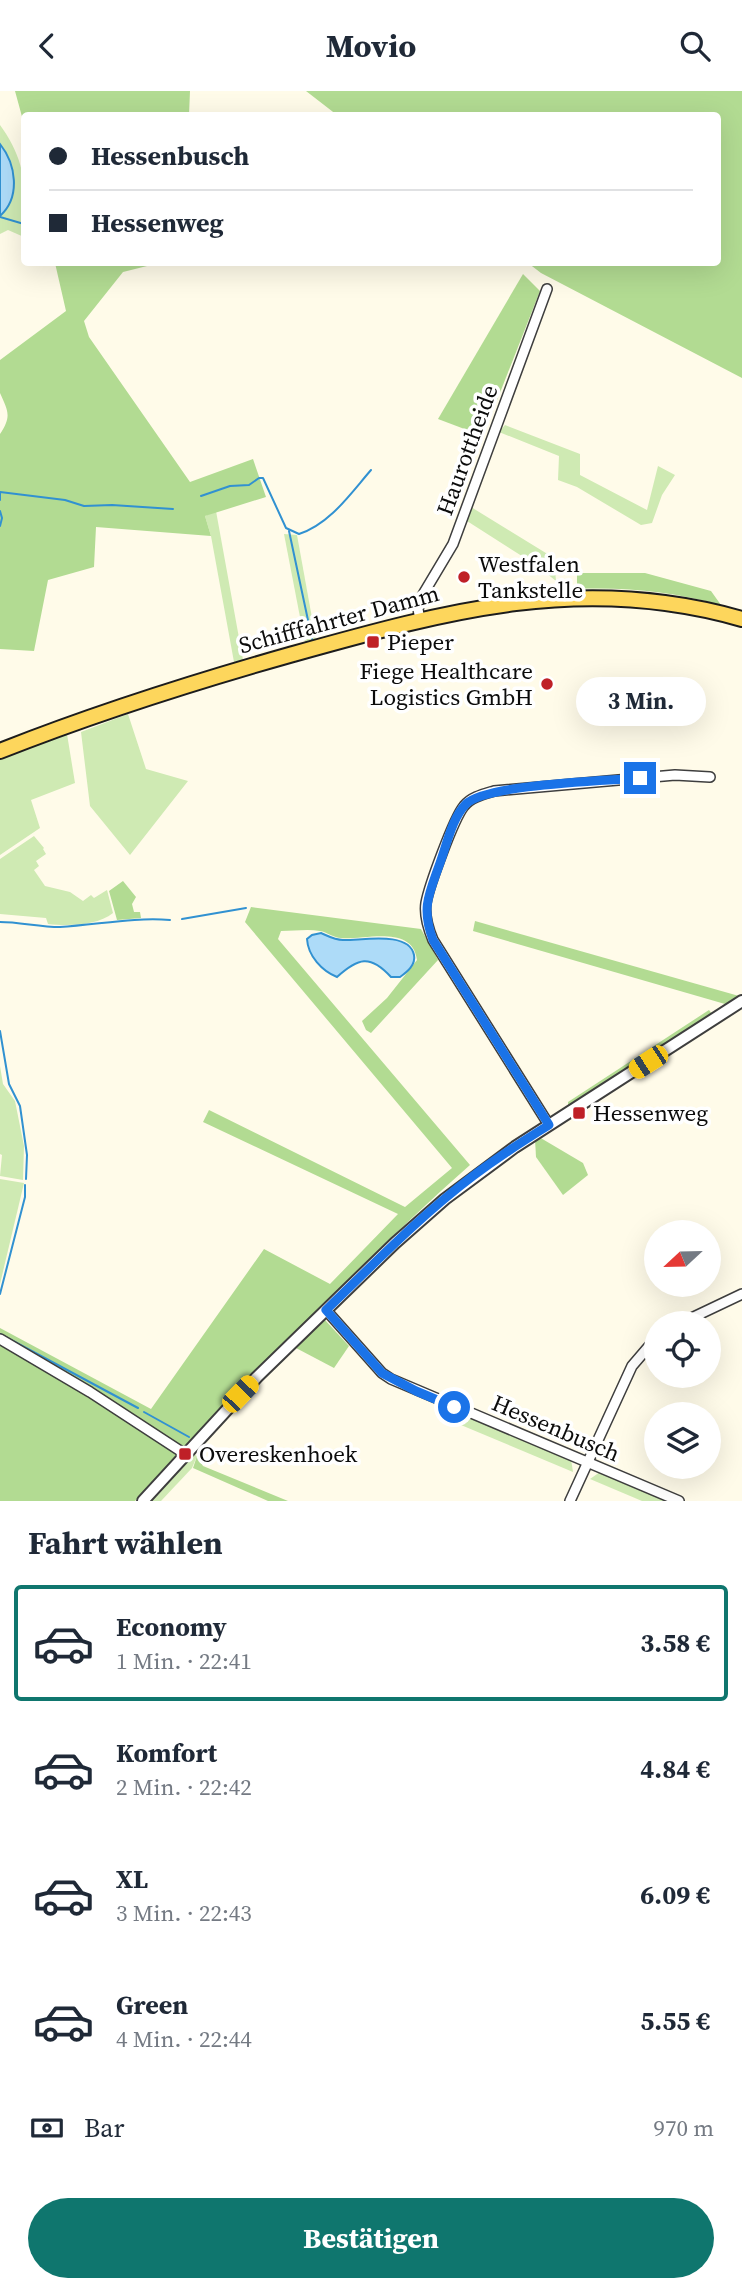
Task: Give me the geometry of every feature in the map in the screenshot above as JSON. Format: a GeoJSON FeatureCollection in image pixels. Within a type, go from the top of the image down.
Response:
{"type":"FeatureCollection","features":[{"type":"Feature","properties":{"kind":"main road","name":"Schifffahrter Damm"},"geometry":{"type":"LineString","coordinates":[[0,751],[86,719],[225,674],[420,619],[494,604],[570,597],[611,597],[668,602],[742,619]]}},
{"type":"Feature","properties":{"kind":"street","name":"Haurottheide"},"geometry":{"type":"LineString","coordinates":[[420,619],[418,609],[422,596],[453,544],[547,289]]}},
{"type":"Feature","properties":{"kind":"street"},"geometry":{"type":"LineString","coordinates":[[549,1125],[433,940],[427,924],[426,902],[452,830],[464,806],[481,795],[494,791],[673,775],[710,777]]}},
{"type":"Feature","properties":{"kind":"street"},"geometry":{"type":"LineString","coordinates":[[143,1501],[257,1377],[395,1243],[445,1199],[480,1171],[549,1125],[742,1002]]}},
{"type":"Feature","properties":{"kind":"street"},"geometry":{"type":"LineString","coordinates":[[706,1311],[742,1294]]}},
{"type":"Feature","properties":{"kind":"street","name":"Hessenbusch"},"geometry":{"type":"LineString","coordinates":[[326,1310],[382,1373],[391,1379],[679,1501]]}},
{"type":"Feature","properties":{"kind":"street"},"geometry":{"type":"LineString","coordinates":[[0,1339],[102,1399],[185,1454]]}},
{"type":"Feature","properties":{"kind":"street"},"geometry":{"type":"LineString","coordinates":[[570,1501],[632,1366],[644,1352]]}},
{"type":"Feature","properties":{"kind":"green space"},"geometry":{"type":"Polygon","coordinates":[[[15,91],[190,91],[189,112],[21,113],[15,91]]]}},
{"type":"Feature","properties":{"kind":"green space"},"geometry":{"type":"Polygon","coordinates":[[[306,91],[742,91],[742,378],[532,266],[721,266],[721,112],[333,112],[306,91]]]}},
{"type":"Feature","properties":{"kind":"green space"},"geometry":{"type":"Polygon","coordinates":[[[0,125],[12,144],[21,169],[21,236],[8,230],[0,234],[0,216],[7,208],[14,188],[11,163],[0,144],[0,125]]]}},
{"type":"Feature","properties":{"kind":"green space"},"geometry":{"type":"Polygon","coordinates":[[[56,266],[147,266],[123,272],[84,321],[89,337],[190,482],[253,459],[266,497],[205,516],[211,536],[96,527],[94,567],[48,580],[34,651],[0,649],[0,434],[8,414],[0,393],[0,360],[66,311],[56,266]]]}},
{"type":"Feature","properties":{"kind":"green space"},"geometry":{"type":"Polygon","coordinates":[[[523,274],[540,291],[483,436],[438,419],[523,274]]]}},
{"type":"Feature","properties":{"kind":"green space"},"geometry":{"type":"Polygon","coordinates":[[[505,425],[580,454],[580,475],[647,510],[658,466],[675,475],[662,495],[652,523],[641,525],[577,487],[558,480],[559,456],[499,432],[505,425]]]}},
{"type":"Feature","properties":{"kind":"green space"},"geometry":{"type":"Polygon","coordinates":[[[471,507],[554,558],[556,581],[467,521],[471,507]]]}},
{"type":"Feature","properties":{"kind":"green space"},"geometry":{"type":"Polygon","coordinates":[[[216,511],[243,660],[234,662],[205,516],[216,511]]]}},
{"type":"Feature","properties":{"kind":"green space"},"geometry":{"type":"Polygon","coordinates":[[[284,534],[297,535],[316,640],[305,643],[284,534]]]}},
{"type":"Feature","properties":{"kind":"green space"},"geometry":{"type":"Polygon","coordinates":[[[577,573],[645,573],[711,591],[721,605],[650,591],[577,589],[577,573]]]}},
{"type":"Feature","properties":{"kind":"green space"},"geometry":{"type":"Polygon","coordinates":[[[128,714],[146,769],[188,781],[130,855],[90,806],[81,732],[128,714]]]}},
{"type":"Feature","properties":{"kind":"green space"},"geometry":{"type":"Polygon","coordinates":[[[67,734],[75,783],[31,800],[40,828],[0,855],[0,758],[67,734]]]}},
{"type":"Feature","properties":{"kind":"green space"},"geometry":{"type":"Polygon","coordinates":[[[34,836],[46,854],[36,861],[39,866],[34,870],[45,886],[70,892],[83,901],[91,895],[94,898],[107,890],[113,913],[90,923],[64,925],[48,924],[46,918],[0,914],[0,859],[34,836]]]}},
{"type":"Feature","properties":{"kind":"green space"},"geometry":{"type":"Polygon","coordinates":[[[123,881],[136,897],[132,904],[134,912],[140,912],[141,918],[117,920],[109,891],[123,881]]]}},
{"type":"Feature","properties":{"kind":"green space"},"geometry":{"type":"Polygon","coordinates":[[[251,907],[421,929],[438,960],[371,1033],[366,1030],[362,1021],[387,998],[417,960],[414,949],[397,938],[338,938],[311,930],[281,931],[278,939],[470,1165],[360,1268],[186,1449],[0,1336],[0,1328],[151,1409],[264,1249],[330,1284],[398,1214],[203,1122],[209,1110],[405,1207],[452,1168],[245,922],[251,907]]]}},
{"type":"Feature","properties":{"kind":"green space"},"geometry":{"type":"Polygon","coordinates":[[[475,921],[739,996],[725,1004],[473,931],[475,921]]]}},
{"type":"Feature","properties":{"kind":"green space"},"geometry":{"type":"Polygon","coordinates":[[[709,1010],[712,1014],[568,1107],[568,1102],[709,1010]]]}},
{"type":"Feature","properties":{"kind":"green space"},"geometry":{"type":"Polygon","coordinates":[[[0,1066],[3,1084],[15,1101],[24,1146],[23,1180],[0,1176],[0,1066]]]}},
{"type":"Feature","properties":{"kind":"green space"},"geometry":{"type":"Polygon","coordinates":[[[539,1137],[583,1163],[588,1175],[563,1195],[536,1157],[535,1139],[539,1137]]]}},
{"type":"Feature","properties":{"kind":"green space"},"geometry":{"type":"Polygon","coordinates":[[[0,1179],[24,1183],[0,1284],[0,1179]]]}},
{"type":"Feature","properties":{"kind":"green space"},"geometry":{"type":"Polygon","coordinates":[[[325,1320],[349,1346],[334,1368],[296,1348],[325,1320]]]}},
{"type":"Feature","properties":{"kind":"green space"},"geometry":{"type":"Polygon","coordinates":[[[0,1343],[180,1454],[135,1501],[0,1501],[0,1343]]]}},
{"type":"Feature","properties":{"kind":"green space"},"geometry":{"type":"Polygon","coordinates":[[[437,1415],[469,1417],[571,1459],[573,1472],[437,1415]]]}},
{"type":"Feature","properties":{"kind":"green space"},"geometry":{"type":"Polygon","coordinates":[[[191,1453],[197,1456],[192,1468],[161,1501],[146,1501],[191,1453]]]}},
{"type":"Feature","properties":{"kind":"green space"},"geometry":{"type":"Polygon","coordinates":[[[197,1456],[203,1466],[288,1501],[268,1501],[193,1468],[197,1456]]]}},
{"type":"Feature","properties":{"kind":"green space"},"geometry":{"type":"Polygon","coordinates":[[[600,1472],[670,1501],[642,1501],[590,1479],[600,1472]]]}},
{"type":"Feature","properties":{"kind":"water"},"geometry":{"type":"Polygon","coordinates":[[[0,144],[10,161],[14,180],[11,200],[0,216],[0,144]]]}},
{"type":"Feature","properties":{"kind":"water"},"geometry":{"type":"Polygon","coordinates":[[[321,933],[340,940],[383,939],[403,942],[410,947],[414,962],[400,977],[391,977],[377,965],[364,961],[351,966],[337,977],[321,967],[310,951],[307,939],[321,933]]]}},
{"type":"Feature","properties":{"kind":"waterway"},"geometry":{"type":"LineString","coordinates":[[0,217],[21,223]]}},
{"type":"Feature","properties":{"kind":"waterway"},"geometry":{"type":"LineString","coordinates":[[201,496],[230,486],[249,485],[263,478],[286,528],[299,534],[321,523],[348,498],[371,470]]}},
{"type":"Feature","properties":{"kind":"waterway"},"geometry":{"type":"LineString","coordinates":[[0,500],[0,492],[65,500],[84,506],[173,509]]}},
{"type":"Feature","properties":{"kind":"waterway"},"geometry":{"type":"LineString","coordinates":[[0,511],[0,526]]}},
{"type":"Feature","properties":{"kind":"waterway"},"geometry":{"type":"LineString","coordinates":[[289,531],[312,639]]}},
{"type":"Feature","properties":{"kind":"waterway"},"geometry":{"type":"LineString","coordinates":[[182,919],[246,908]]}},
{"type":"Feature","properties":{"kind":"waterway"},"geometry":{"type":"LineString","coordinates":[[0,922],[60,927],[129,920],[170,920]]}},
{"type":"Feature","properties":{"kind":"waterway"},"geometry":{"type":"LineString","coordinates":[[0,1031],[9,1084],[20,1106],[27,1155],[26,1179]]}},
{"type":"Feature","properties":{"kind":"waterway"},"geometry":{"type":"LineString","coordinates":[[0,1294],[25,1197],[25,1185]]}},
{"type":"Feature","properties":{"kind":"waterway"},"geometry":{"type":"LineString","coordinates":[[0,1334],[138,1408]]}},
{"type":"Feature","properties":{"kind":"waterway"},"geometry":{"type":"LineString","coordinates":[[144,1412],[189,1437]]}},
{"type":"Feature","properties":{"kind":"place","name":"Westfalen Tankstelle"},"geometry":{"type":"Point","coordinates":[464,577]}},
{"type":"Feature","properties":{"kind":"place","name":"Pieper"},"geometry":{"type":"Point","coordinates":[373,642]}},
{"type":"Feature","properties":{"kind":"place","name":"Fiege Healthcare Logistics GmbH"},"geometry":{"type":"Point","coordinates":[547,684]}},
{"type":"Feature","properties":{"kind":"place","name":"Hessenweg"},"geometry":{"type":"Point","coordinates":[579,1113]}},
{"type":"Feature","properties":{"kind":"place","name":"Overeskenhoek"},"geometry":{"type":"Point","coordinates":[185,1454]}},
{"type":"Feature","properties":{"kind":"route"},"geometry":{"type":"LineString","coordinates":[[454,1407],[382,1373],[326,1310],[445,1199],[480,1171],[549,1125],[433,940],[425,914],[426,902],[452,830],[470,800],[494,791],[640,778]]}}]}
